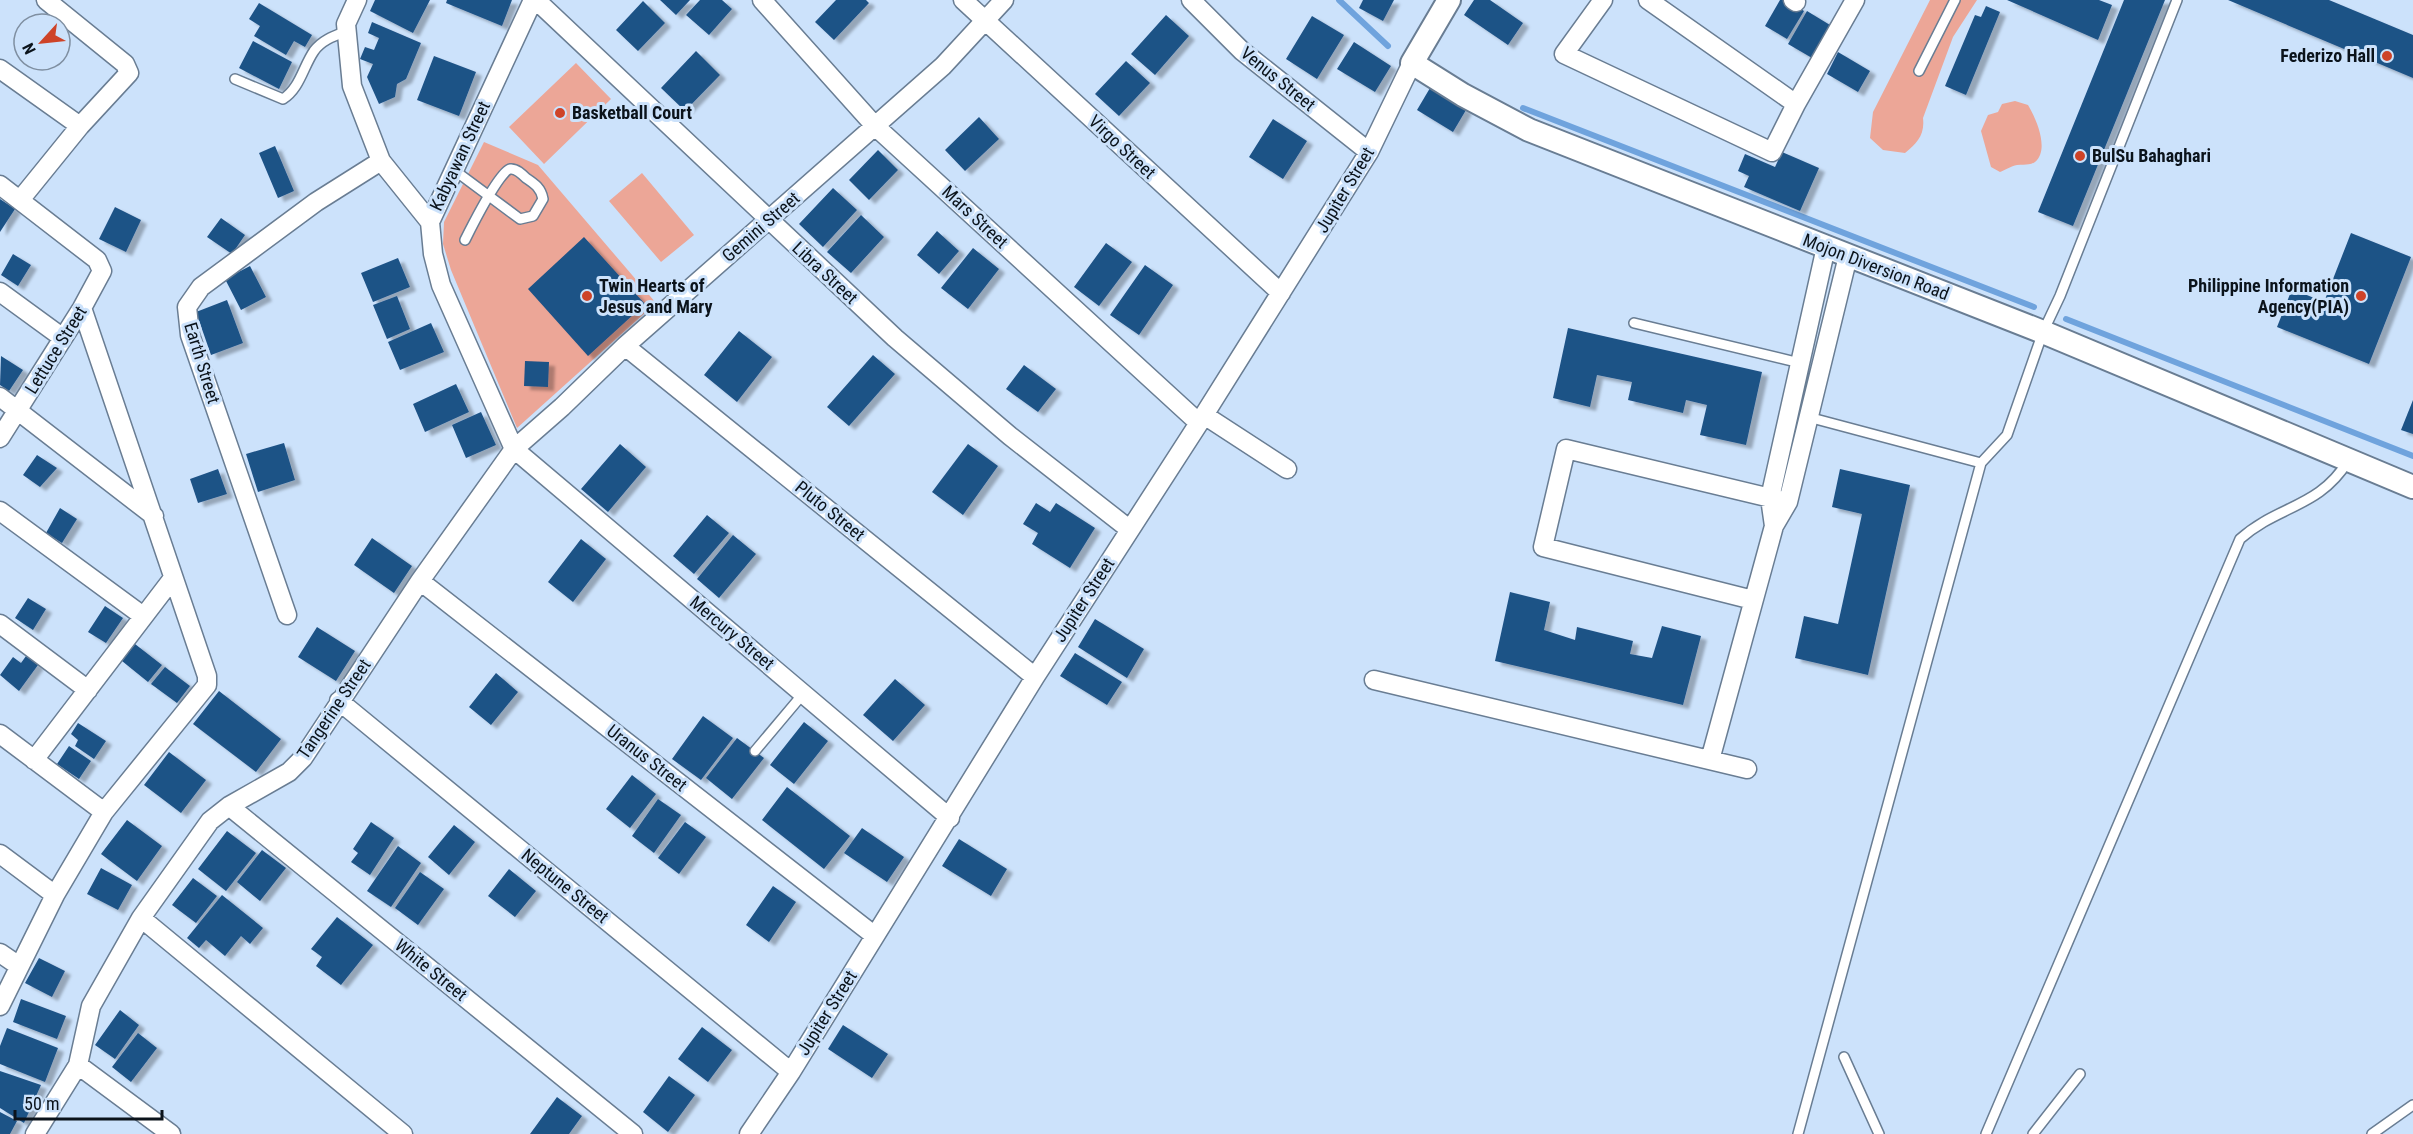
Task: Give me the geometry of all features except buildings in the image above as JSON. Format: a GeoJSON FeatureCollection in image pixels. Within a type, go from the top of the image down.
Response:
{"type":"FeatureCollection","features":[{"type":"Feature","properties":{"kind":"street"},"geometry":{"type":"LineString","coordinates":[[0,184],[20,200],[80,126],[129,71],[124,64],[46,0]]}},
{"type":"Feature","properties":{"kind":"street"},"geometry":{"type":"LineString","coordinates":[[357,0],[346,24],[352,86],[381,161],[430,222]]}},
{"type":"Feature","properties":{"kind":"street","name":"Kabyawan Street"},"geometry":{"type":"LineString","coordinates":[[514,449],[441,285],[433,254],[430,222],[535,0]]}},
{"type":"Feature","properties":{"kind":"street","name":"Libra Street"},"geometry":{"type":"LineString","coordinates":[[535,0],[602,59],[895,338],[974,406],[1129,529]]}},
{"type":"Feature","properties":{"kind":"street","name":"Mars Street"},"geometry":{"type":"LineString","coordinates":[[762,0],[876,126],[1202,419],[1287,469]]}},
{"type":"Feature","properties":{"kind":"street","name":"Virgo Street"},"geometry":{"type":"LineString","coordinates":[[963,0],[1281,293]]}},
{"type":"Feature","properties":{"kind":"street","name":"Gemini Street"},"geometry":{"type":"LineString","coordinates":[[514,449],[562,407],[625,346],[943,66],[1004,0]]}},
{"type":"Feature","properties":{"kind":"street","name":"Venus Street"},"geometry":{"type":"LineString","coordinates":[[1191,0],[1242,51],[1369,152]]}},
{"type":"Feature","properties":{"kind":"street"},"geometry":{"type":"LineString","coordinates":[[1412,63],[1449,0]]}},
{"type":"Feature","properties":{"kind":"street"},"geometry":{"type":"LineString","coordinates":[[1603,0],[1564,54],[1772,153],[1796,104],[1856,0]]}},
{"type":"Feature","properties":{"kind":"street"},"geometry":{"type":"LineString","coordinates":[[1648,0],[1796,104]]}},
{"type":"Feature","properties":{"kind":"street","name":"Jupiter Street"},"geometry":{"type":"LineString","coordinates":[[749,1134],[791,1072],[1035,677],[1202,419],[1369,152],[1412,63]]}},
{"type":"Feature","properties":{"kind":"street","name":"Mojon Diversion Road"},"geometry":{"type":"LineString","coordinates":[[1412,63],[1463,95],[1529,130],[2043,332],[2413,487]]}},
{"type":"Feature","properties":{"kind":"street"},"geometry":{"type":"LineString","coordinates":[[0,69],[80,126]]}},
{"type":"Feature","properties":{"kind":"street","name":"Earth Street"},"geometry":{"type":"LineString","coordinates":[[287,615],[190,335],[187,307],[192,297],[211,279],[316,202],[381,161]]}},
{"type":"Feature","properties":{"kind":"street","name":"Lettuce Street"},"geometry":{"type":"LineString","coordinates":[[0,438],[82,308],[102,271],[97,260],[20,200]]}},
{"type":"Feature","properties":{"kind":"street"},"geometry":{"type":"LineString","coordinates":[[1774,526],[1770,498],[1826,247]]}},
{"type":"Feature","properties":{"kind":"street"},"geometry":{"type":"LineString","coordinates":[[1710,760],[1774,526],[1788,502],[1848,256]]}},
{"type":"Feature","properties":{"kind":"street"},"geometry":{"type":"LineString","coordinates":[[0,292],[63,338]]}},
{"type":"Feature","properties":{"kind":"street"},"geometry":{"type":"LineString","coordinates":[[0,1006],[55,895],[104,812],[207,685],[207,676],[154,516],[82,308]]}},
{"type":"Feature","properties":{"kind":"street","name":"Pluto Street"},"geometry":{"type":"LineString","coordinates":[[625,346],[1035,677]]}},
{"type":"Feature","properties":{"kind":"street"},"geometry":{"type":"LineString","coordinates":[[0,397],[154,516]]}},
{"type":"Feature","properties":{"kind":"street","name":"Tangerine Street"},"geometry":{"type":"LineString","coordinates":[[35,1134],[78,1065],[92,1006],[141,918],[210,821],[229,806],[290,772],[303,758],[420,581],[514,449]]}},
{"type":"Feature","properties":{"kind":"street","name":"Mercury Street"},"geometry":{"type":"LineString","coordinates":[[514,449],[950,818]]}},
{"type":"Feature","properties":{"kind":"street"},"geometry":{"type":"LineString","coordinates":[[1752,600],[1543,547],[1566,449],[1788,502]]}},
{"type":"Feature","properties":{"kind":"street"},"geometry":{"type":"LineString","coordinates":[[0,511],[143,616]]}},
{"type":"Feature","properties":{"kind":"street"},"geometry":{"type":"LineString","coordinates":[[34,760],[173,578]]}},
{"type":"Feature","properties":{"kind":"street","name":"Uranus Street"},"geometry":{"type":"LineString","coordinates":[[420,581],[875,936]]}},
{"type":"Feature","properties":{"kind":"street"},"geometry":{"type":"LineString","coordinates":[[0,624],[88,690]]}},
{"type":"Feature","properties":{"kind":"street"},"geometry":{"type":"LineString","coordinates":[[1374,680],[1747,769]]}},
{"type":"Feature","properties":{"kind":"street","name":"Neptune Street"},"geometry":{"type":"LineString","coordinates":[[339,701],[791,1072]]}},
{"type":"Feature","properties":{"kind":"street"},"geometry":{"type":"LineString","coordinates":[[0,735],[104,812]]}},
{"type":"Feature","properties":{"kind":"street","name":"White Street"},"geometry":{"type":"LineString","coordinates":[[229,806],[633,1134]]}},
{"type":"Feature","properties":{"kind":"street"},"geometry":{"type":"LineString","coordinates":[[0,854],[55,895]]}},
{"type":"Feature","properties":{"kind":"street"},"geometry":{"type":"LineString","coordinates":[[141,918],[403,1134]]}},
{"type":"Feature","properties":{"kind":"street"},"geometry":{"type":"LineString","coordinates":[[0,953],[20,966]]}},
{"type":"Feature","properties":{"kind":"street"},"geometry":{"type":"LineString","coordinates":[[78,1065],[171,1134]]}},
{"type":"Feature","properties":{"kind":"lane"},"geometry":{"type":"LineString","coordinates":[[1919,71],[1955,0]]}},
{"type":"Feature","properties":{"kind":"lane"},"geometry":{"type":"LineString","coordinates":[[1798,1134],[1981,463],[2007,435],[2043,332],[2060,296],[2177,0]]}},
{"type":"Feature","properties":{"kind":"lane"},"geometry":{"type":"LineString","coordinates":[[235,79],[283,99],[291,94],[314,50],[327,39],[347,31]]}},
{"type":"Feature","properties":{"kind":"lane"},"geometry":{"type":"LineString","coordinates":[[454,170],[489,197],[520,219],[533,216],[543,199],[536,184],[513,169],[502,173],[489,197],[465,240]]}},
{"type":"Feature","properties":{"kind":"lane"},"geometry":{"type":"LineString","coordinates":[[1634,323],[1800,363]]}},
{"type":"Feature","properties":{"kind":"lane"},"geometry":{"type":"LineString","coordinates":[[1808,417],[1981,463]]}},
{"type":"Feature","properties":{"kind":"lane"},"geometry":{"type":"LineString","coordinates":[[1986,1134],[2240,539],[2259,522],[2306,502],[2325,490],[2348,461]]}},
{"type":"Feature","properties":{"kind":"lane"},"geometry":{"type":"LineString","coordinates":[[755,751],[803,694]]}},
{"type":"Feature","properties":{"kind":"lane"},"geometry":{"type":"LineString","coordinates":[[1844,1057],[1879,1134]]}},
{"type":"Feature","properties":{"kind":"lane"},"geometry":{"type":"LineString","coordinates":[[2033,1134],[2080,1074]]}},
{"type":"Feature","properties":{"kind":"lane"},"geometry":{"type":"LineString","coordinates":[[2372,1134],[2413,1106]]}},
{"type":"Feature","properties":{"kind":"shaded area"},"geometry":{"type":"Polygon","coordinates":[[[1930,0],[1977,0],[1953,37],[1923,118],[1923,129],[1919,138],[1905,153],[1883,150],[1870,138],[1873,112],[1930,0]]]}},
{"type":"Feature","properties":{"kind":"shaded area","name":"Basketball Court"},"geometry":{"type":"Polygon","coordinates":[[[576,63],[611,99],[544,164],[509,127],[576,63]]]}},
{"type":"Feature","properties":{"kind":"shaded area"},"geometry":{"type":"Polygon","coordinates":[[[2015,101],[2028,105],[2038,126],[2041,150],[2035,162],[2000,172],[1991,167],[1981,131],[1988,115],[1998,112],[2002,104],[2015,101]]]}},
{"type":"Feature","properties":{"kind":"shaded area"},"geometry":{"type":"Polygon","coordinates":[[[484,142],[538,165],[656,303],[517,428],[451,270],[443,244],[444,222],[484,142]]]}},
{"type":"Feature","properties":{"kind":"shaded area"},"geometry":{"type":"Polygon","coordinates":[[[642,173],[694,235],[661,262],[609,201],[642,173]]]}},
{"type":"Feature","properties":{"kind":"waterway"},"geometry":{"type":"LineString","coordinates":[[1339,0],[1388,46]]}},
{"type":"Feature","properties":{"kind":"waterway"},"geometry":{"type":"LineString","coordinates":[[1523,108],[2034,307]]}},
{"type":"Feature","properties":{"kind":"waterway"},"geometry":{"type":"LineString","coordinates":[[2066,319],[2413,456]]}},
{"type":"Feature","properties":{"kind":"place","name":"Federizo Hall"},"geometry":{"type":"Point","coordinates":[2387,56]}},
{"type":"Feature","properties":{"kind":"place","name":"Basketball Court"},"geometry":{"type":"Point","coordinates":[560,113]}},
{"type":"Feature","properties":{"kind":"place","name":"BulSu Bahaghari"},"geometry":{"type":"Point","coordinates":[2080,156]}},
{"type":"Feature","properties":{"kind":"place","name":"Twin Hearts of Jesus and Mary"},"geometry":{"type":"Point","coordinates":[587,296]}},
{"type":"Feature","properties":{"kind":"place","name":"Philippine Information Agency(PIA)"},"geometry":{"type":"Point","coordinates":[2361,296]}}]}
